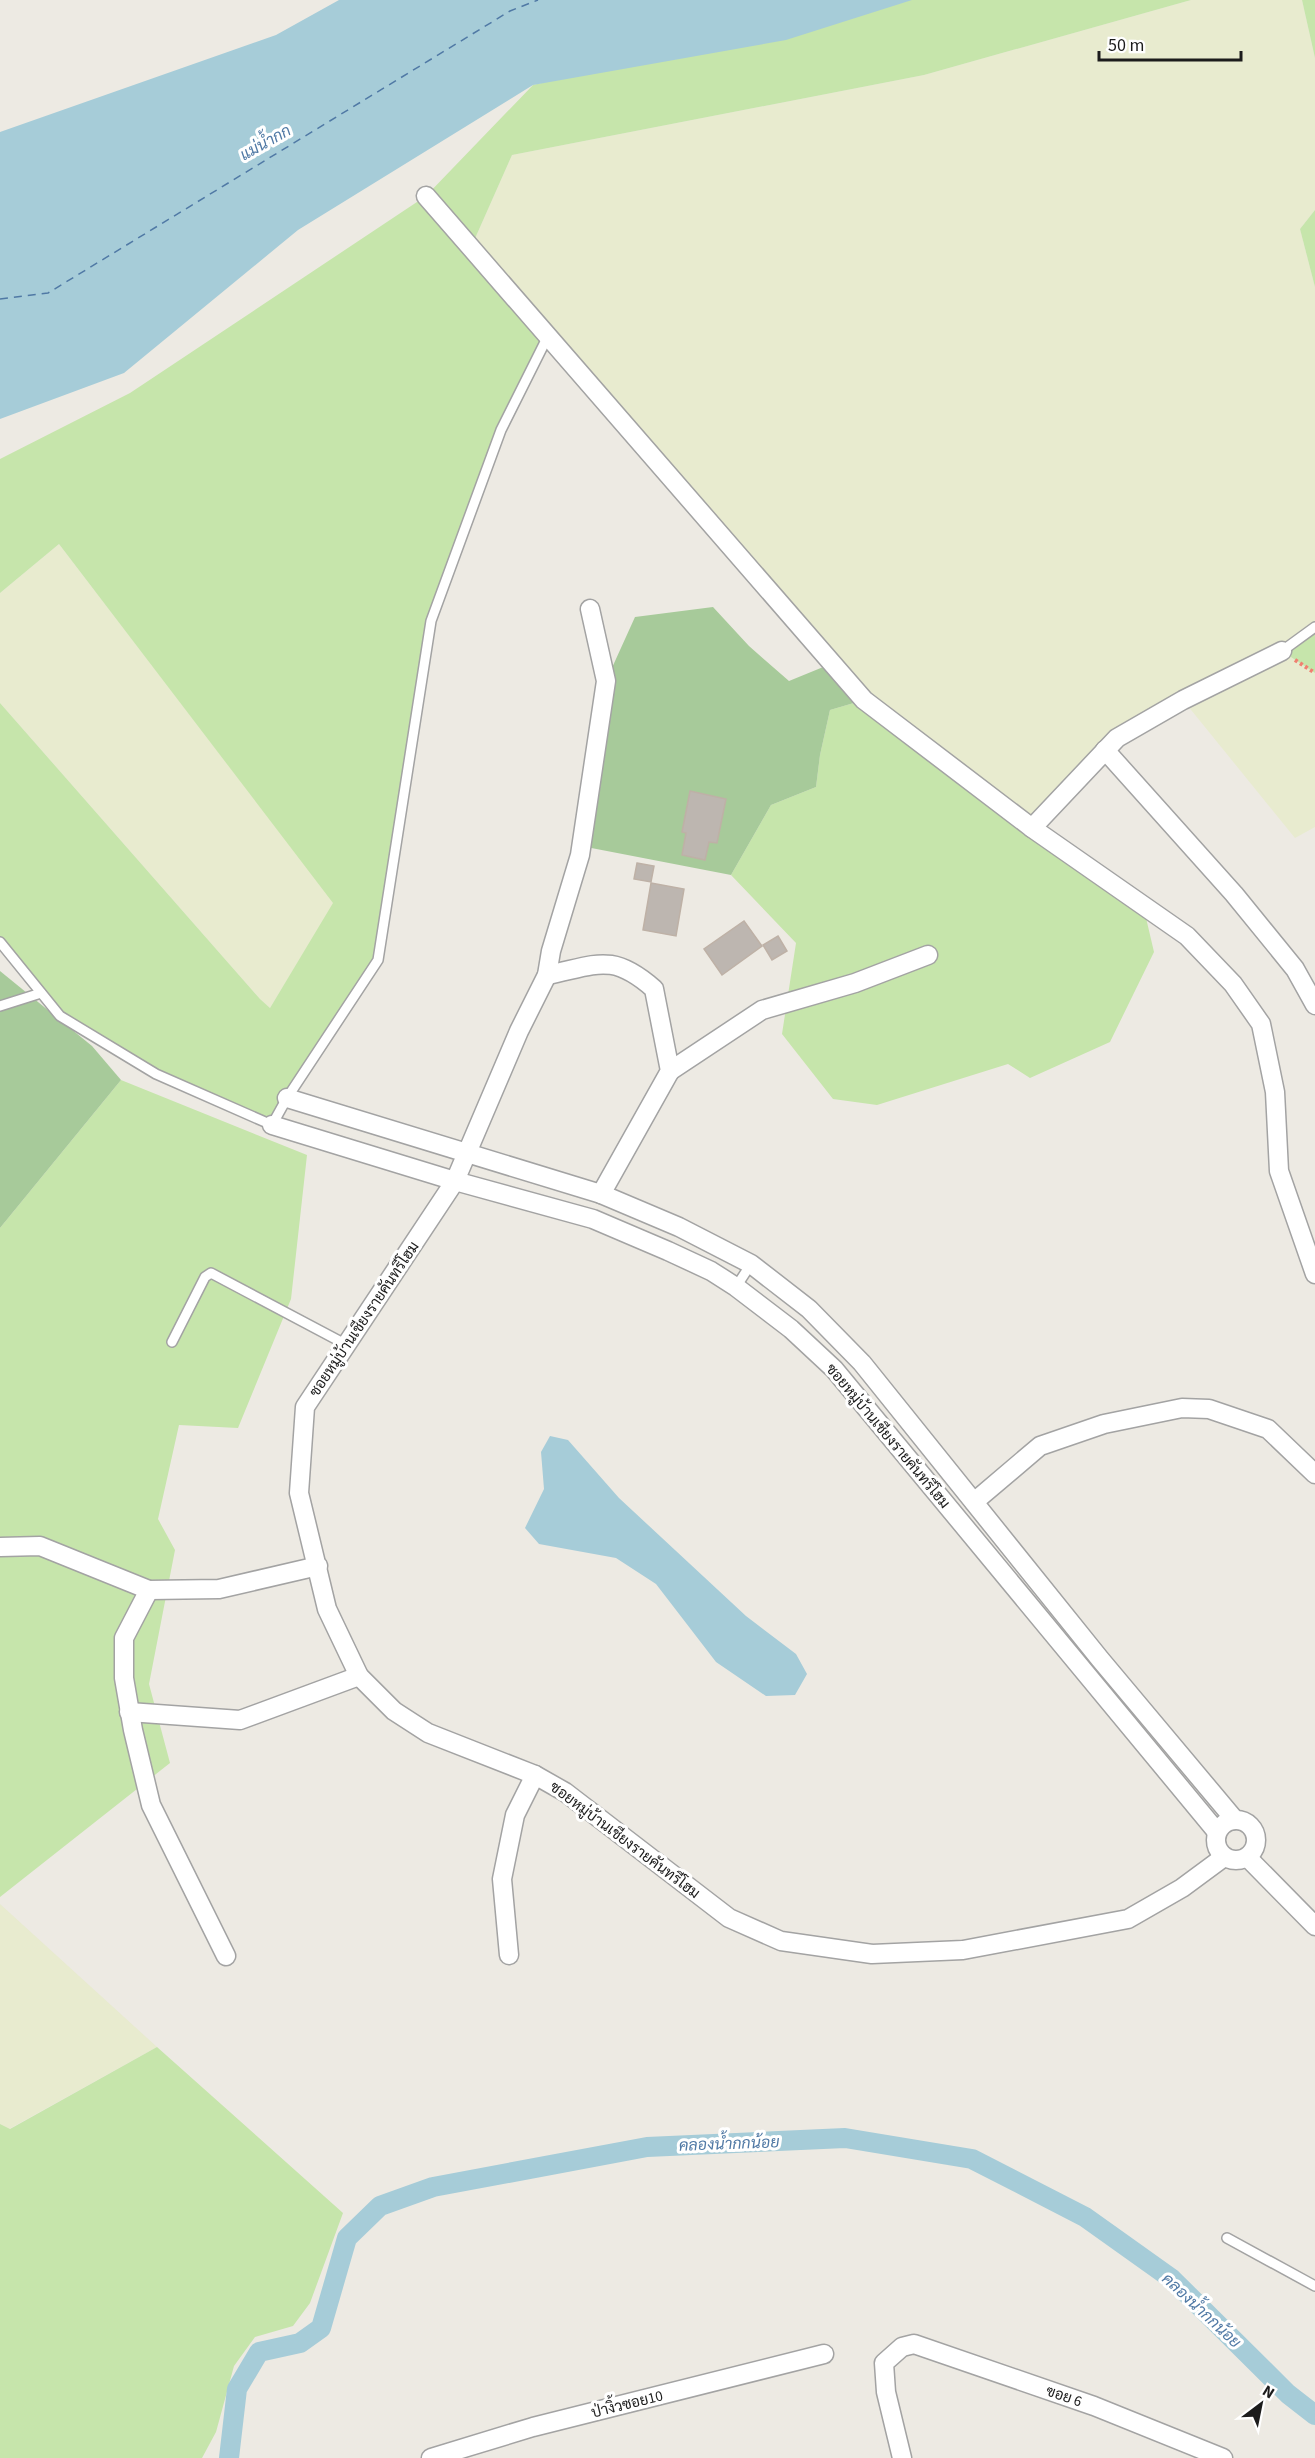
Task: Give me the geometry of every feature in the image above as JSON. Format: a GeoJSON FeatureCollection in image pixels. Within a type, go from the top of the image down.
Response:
{"type":"FeatureCollection","features":[{"type":"Feature","properties":{"kind":"street"},"geometry":{"type":"LineString","coordinates":[[426,196],[864,700],[1032,828],[1187,936],[1233,984],[1261,1024],[1275,1092],[1279,1171],[1315,1274]]}},
{"type":"Feature","properties":{"kind":"street","name":"ซอยหมู่บ้านเชียงรายคันทรีโฮม"},"geometry":{"type":"LineString","coordinates":[[590,609],[606,681],[579,855],[551,951],[547,975],[519,1031],[455,1181],[305,1407],[299,1493],[327,1609],[359,1676],[394,1711],[428,1733],[536,1775],[565,1792],[729,1918],[781,1941],[872,1954],[963,1950],[1128,1919],[1182,1888],[1224,1857]]}},
{"type":"Feature","properties":{"kind":"street"},"geometry":{"type":"LineString","coordinates":[[1032,828],[1117,738],[1183,700],[1282,651]]}},
{"type":"Feature","properties":{"kind":"street"},"geometry":{"type":"LineString","coordinates":[[1105,750],[1234,894],[1295,969],[1315,1005]]}},
{"type":"Feature","properties":{"kind":"street"},"geometry":{"type":"LineString","coordinates":[[597,1207],[670,1071],[762,1010],[855,983],[928,955]]}},
{"type":"Feature","properties":{"kind":"street"},"geometry":{"type":"LineString","coordinates":[[547,975],[609,963],[627,968],[641,977],[654,989],[670,1071]]}},
{"type":"Feature","properties":{"kind":"street"},"geometry":{"type":"LineString","coordinates":[[287,1098],[466,1155],[597,1207],[679,1227],[751,1264],[809,1309],[852,1372],[974,1502],[1100,1659],[1235,1820],[1247,1823],[1256,1834],[1255,1850],[1248,1858],[1234,1861],[1224,1857],[1216,1845],[1217,1832],[1221,1826],[1235,1820]]}},
{"type":"Feature","properties":{"kind":"street","name":"ซอยหมู่บ้านเชียงรายคันทรีโฮม"},"geometry":{"type":"LineString","coordinates":[[272,1125],[455,1181],[597,1207],[736,1287],[791,1329],[834,1369],[852,1372],[1083,1671],[1217,1832]]}},
{"type":"Feature","properties":{"kind":"street"},"geometry":{"type":"LineString","coordinates":[[974,1502],[1040,1446],[1104,1424],[1182,1408],[1209,1409],[1268,1430],[1315,1474]]}},
{"type":"Feature","properties":{"kind":"street"},"geometry":{"type":"LineString","coordinates":[[0,1547],[40,1546],[149,1590],[219,1590],[318,1566]]}},
{"type":"Feature","properties":{"kind":"street"},"geometry":{"type":"LineString","coordinates":[[149,1590],[124,1638],[124,1678],[129,1712],[151,1805],[226,1956]]}},
{"type":"Feature","properties":{"kind":"street"},"geometry":{"type":"LineString","coordinates":[[129,1712],[240,1720],[359,1676]]}},
{"type":"Feature","properties":{"kind":"street"},"geometry":{"type":"LineString","coordinates":[[509,1954],[502,1879],[515,1815],[536,1775]]}},
{"type":"Feature","properties":{"kind":"street"},"geometry":{"type":"LineString","coordinates":[[1248,1858],[1315,1926]]}},
{"type":"Feature","properties":{"kind":"street","name":"ฃอย 6"},"geometry":{"type":"LineString","coordinates":[[902,2458],[886,2392],[884,2363],[902,2347],[914,2344],[1038,2386],[1192,2444],[1223,2458]]}},
{"type":"Feature","properties":{"kind":"street","name":"ป่างิ้วซอย10"},"geometry":{"type":"LineString","coordinates":[[431,2458],[533,2427],[824,2354]]}},
{"type":"Feature","properties":{"kind":"lane"},"geometry":{"type":"LineString","coordinates":[[0,942],[60,1016],[156,1074],[272,1125],[287,1098],[378,960],[431,621],[501,430],[548,336]]}},
{"type":"Feature","properties":{"kind":"lane"},"geometry":{"type":"LineString","coordinates":[[1282,651],[1315,627]]}},
{"type":"Feature","properties":{"kind":"lane"},"geometry":{"type":"LineString","coordinates":[[0,1006],[41,993]]}},
{"type":"Feature","properties":{"kind":"lane"},"geometry":{"type":"LineString","coordinates":[[736,1287],[751,1264]]}},
{"type":"Feature","properties":{"kind":"lane"},"geometry":{"type":"LineString","coordinates":[[172,1342],[206,1276],[211,1274],[347,1345]]}},
{"type":"Feature","properties":{"kind":"lane"},"geometry":{"type":"LineString","coordinates":[[1083,1671],[1100,1659]]}},
{"type":"Feature","properties":{"kind":"lane"},"geometry":{"type":"LineString","coordinates":[[1227,2238],[1315,2286]]}},
{"type":"Feature","properties":{"kind":"green space"},"geometry":{"type":"Polygon","coordinates":[[[878,0],[1191,0],[924,75],[512,155],[473,243],[548,336],[501,430],[431,621],[378,960],[272,1125],[156,1074],[60,1016],[0,942],[0,703],[270,1008],[333,903],[59,544],[0,593],[0,459],[130,393],[426,196],[533,85],[878,0]]]}},
{"type":"Feature","properties":{"kind":"green space"},"geometry":{"type":"Polygon","coordinates":[[[1191,0],[1302,0],[1315,58],[1315,210],[1300,229],[1315,287],[1315,627],[1283,651],[1315,673],[1315,827],[1295,838],[1183,700],[1117,738],[1032,828],[864,700],[473,243],[512,155],[924,75],[1191,0]]]}},
{"type":"Feature","properties":{"kind":"green space"},"geometry":{"type":"Polygon","coordinates":[[[1302,0],[1315,0],[1315,58],[1302,0]]]}},
{"type":"Feature","properties":{"kind":"green space"},"geometry":{"type":"Polygon","coordinates":[[[1315,210],[1315,287],[1300,229],[1315,210]]]}},
{"type":"Feature","properties":{"kind":"green space"},"geometry":{"type":"Polygon","coordinates":[[[59,544],[334,903],[270,1008],[0,703],[0,593],[59,544]]]}},
{"type":"Feature","properties":{"kind":"green space"},"geometry":{"type":"Polygon","coordinates":[[[713,607],[749,646],[789,681],[833,663],[864,700],[830,710],[816,787],[771,805],[731,875],[581,846],[606,681],[635,617],[713,607]]]}},
{"type":"Feature","properties":{"kind":"green space"},"geometry":{"type":"Polygon","coordinates":[[[1315,627],[1315,673],[1282,651],[1315,627]]]}},
{"type":"Feature","properties":{"kind":"green space"},"geometry":{"type":"Polygon","coordinates":[[[864,700],[1143,905],[1154,952],[1110,1042],[1030,1078],[1008,1064],[877,1105],[833,1099],[782,1034],[796,943],[731,875],[771,805],[816,787],[830,710],[864,700]]]}},
{"type":"Feature","properties":{"kind":"green space"},"geometry":{"type":"Polygon","coordinates":[[[0,971],[92,1046],[121,1080],[0,1228],[0,971]]]}},
{"type":"Feature","properties":{"kind":"green space"},"geometry":{"type":"Polygon","coordinates":[[[121,1080],[307,1155],[291,1299],[238,1428],[179,1425],[158,1519],[175,1550],[149,1684],[170,1763],[0,1897],[0,1228],[121,1080]]]}},
{"type":"Feature","properties":{"kind":"green space"},"geometry":{"type":"Polygon","coordinates":[[[0,1904],[157,2047],[9,2129],[0,2124],[0,1904]]]}},
{"type":"Feature","properties":{"kind":"green space"},"geometry":{"type":"Polygon","coordinates":[[[157,2047],[343,2213],[310,2303],[293,2326],[255,2337],[234,2366],[216,2432],[202,2458],[0,2458],[0,2124],[10,2129],[157,2047]]]}},
{"type":"Feature","properties":{"kind":"water","name":"แม่น้ำกก"},"geometry":{"type":"Polygon","coordinates":[[[339,0],[912,0],[786,40],[533,85],[298,230],[124,373],[0,419],[0,132],[276,35],[339,0]]]}},
{"type":"Feature","properties":{"kind":"water"},"geometry":{"type":"Polygon","coordinates":[[[550,1436],[568,1440],[619,1498],[746,1616],[796,1654],[807,1674],[795,1695],[766,1696],[716,1662],[656,1584],[616,1558],[539,1544],[525,1528],[544,1489],[541,1452],[550,1436]]]}},
{"type":"Feature","properties":{"kind":"building"},"geometry":{"type":"Polygon","coordinates":[[[690,791],[726,799],[717,843],[709,842],[705,860],[682,855],[686,833],[682,832],[690,791]]]}},
{"type":"Feature","properties":{"kind":"building"},"geometry":{"type":"Polygon","coordinates":[[[637,863],[654,866],[651,882],[634,879],[637,863]]]}},
{"type":"Feature","properties":{"kind":"building"},"geometry":{"type":"Polygon","coordinates":[[[651,883],[684,889],[676,936],[643,930],[651,883]]]}},
{"type":"Feature","properties":{"kind":"building"},"geometry":{"type":"Polygon","coordinates":[[[744,921],[762,946],[722,975],[704,949],[744,921]]]}},
{"type":"Feature","properties":{"kind":"building"},"geometry":{"type":"Polygon","coordinates":[[[778,936],[787,951],[772,960],[763,945],[778,936]]]}},
{"type":"Feature","properties":{"kind":"waterway","name":"คลองน้ำกกน้อย"},"geometry":{"type":"LineString","coordinates":[[229,2458],[237,2389],[259,2352],[300,2343],[321,2328],[347,2238],[380,2206],[433,2187],[647,2147],[845,2138],[972,2159],[1085,2217],[1172,2279],[1288,2394],[1315,2415]]}},
{"type":"Feature","properties":{"kind":"ferry route"},"geometry":{"type":"LineString","coordinates":[[0,299],[48,293],[510,11],[538,0]]}}]}
